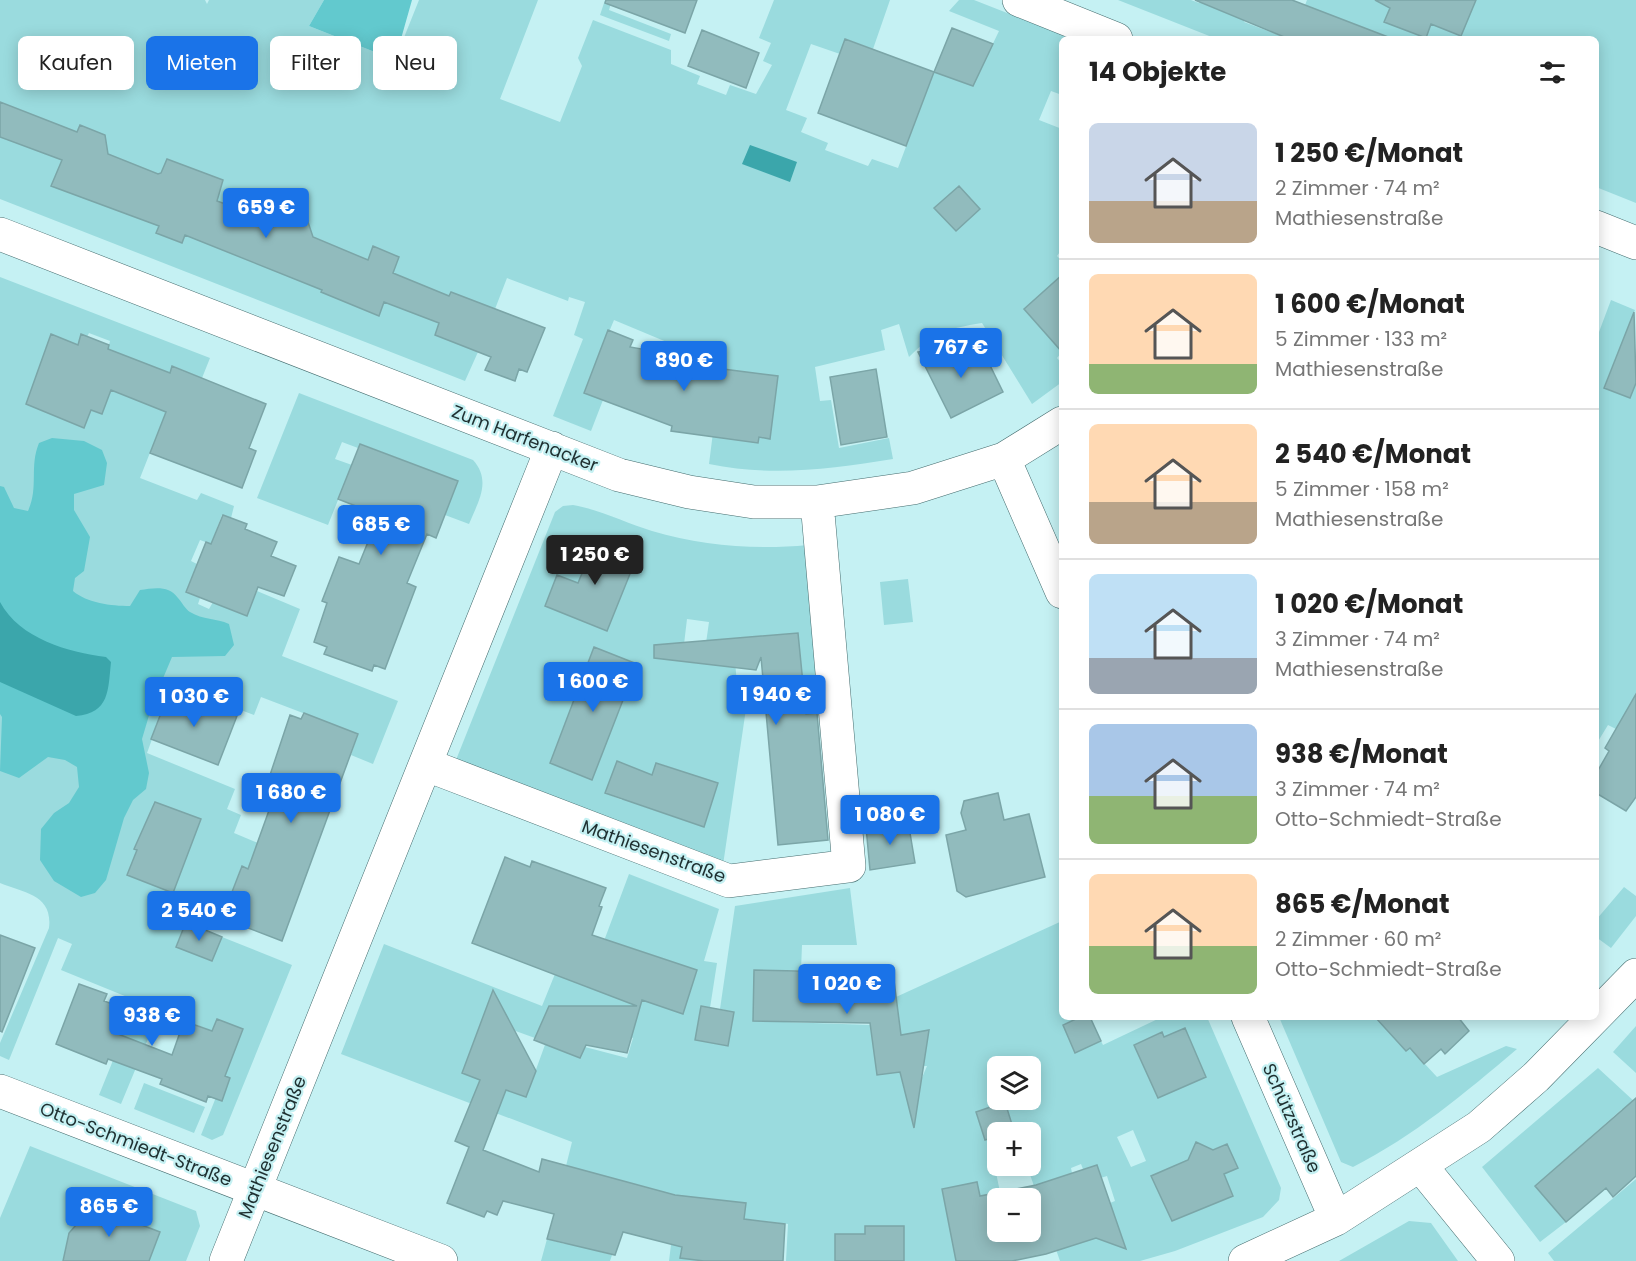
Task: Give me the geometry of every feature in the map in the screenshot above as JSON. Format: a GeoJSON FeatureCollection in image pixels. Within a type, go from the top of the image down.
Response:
{"type":"FeatureCollection","features":[{"type":"Feature","properties":{"kind":"street"},"geometry":{"type":"LineString","coordinates":[[1019,0],[1109,36]]}},
{"type":"Feature","properties":{"kind":"street"},"geometry":{"type":"LineString","coordinates":[[1599,228],[1636,243]]}},
{"type":"Feature","properties":{"kind":"street","name":"Zum Harfenacker"},"geometry":{"type":"LineString","coordinates":[[0,234],[619,475],[689,492],[754,502],[817,502],[913,488],[1004,459],[1059,425]]}},
{"type":"Feature","properties":{"kind":"street","name":"Mathiesenstraße"},"geometry":{"type":"LineString","coordinates":[[226,1261],[427,765],[552,448]]}},
{"type":"Feature","properties":{"kind":"street"},"geometry":{"type":"LineString","coordinates":[[1004,459],[1059,585]]}},
{"type":"Feature","properties":{"kind":"street","name":"Mathiesenstraße"},"geometry":{"type":"LineString","coordinates":[[427,765],[729,881],[849,866],[817,502]]}},
{"type":"Feature","properties":{"kind":"street"},"geometry":{"type":"LineString","coordinates":[[1599,1013],[1636,975]]}},
{"type":"Feature","properties":{"kind":"street","name":"Schützstraße"},"geometry":{"type":"LineString","coordinates":[[1249,1020],[1336,1219]]}},
{"type":"Feature","properties":{"kind":"street"},"geometry":{"type":"LineString","coordinates":[[1245,1261],[1336,1219],[1479,1127],[1536,1077],[1592,1020]]}},
{"type":"Feature","properties":{"kind":"street","name":"Otto-Schmiedt-Straße"},"geometry":{"type":"LineString","coordinates":[[0,1091],[441,1261]]}},
{"type":"Feature","properties":{"kind":"street"},"geometry":{"type":"LineString","coordinates":[[1420,1165],[1497,1261]]}},
{"type":"Feature","properties":{"kind":"shaded area"},"geometry":{"type":"Polygon","coordinates":[[[0,0],[205,0],[207,4],[209,0],[324,0],[309,26],[334,36],[270,36],[270,90],[361,90],[361,47],[373,51],[373,90],[457,90],[457,36],[405,36],[419,0],[538,0],[500,99],[560,122],[582,66],[578,58],[593,20],[671,50],[671,64],[700,76],[697,84],[726,95],[730,85],[756,94],[772,65],[763,61],[771,43],[759,38],[774,0],[890,0],[873,49],[846,39],[840,54],[811,44],[786,110],[807,118],[801,132],[828,143],[825,150],[868,166],[872,159],[898,168],[934,72],[973,85],[999,31],[949,11],[959,0],[974,0],[1065,36],[1059,36],[1059,94],[1051,91],[1039,120],[1059,128],[1059,253],[1057,256],[1059,258],[1059,279],[1024,309],[1059,349],[1057,358],[1059,360],[1059,384],[1032,404],[982,323],[942,332],[909,357],[899,324],[881,330],[885,350],[815,367],[820,401],[831,400],[839,448],[889,438],[893,459],[847,466],[778,471],[709,464],[721,369],[704,366],[705,358],[614,320],[584,392],[603,400],[591,431],[553,416],[583,339],[574,335],[585,302],[569,297],[568,301],[507,278],[495,309],[451,292],[435,335],[478,352],[465,381],[0,199],[0,0]]]}},
{"type":"Feature","properties":{"kind":"shaded area"},"geometry":{"type":"Polygon","coordinates":[[[324,0],[412,0],[402,36],[373,36],[373,51],[361,47],[361,36],[334,36],[309,26],[324,0]]]}},
{"type":"Feature","properties":{"kind":"shaded area"},"geometry":{"type":"Polygon","coordinates":[[[605,0],[612,0],[609,10],[671,34],[669,41],[600,15],[605,0]]]}},
{"type":"Feature","properties":{"kind":"shaded area"},"geometry":{"type":"Polygon","coordinates":[[[1118,0],[1191,0],[1199,3],[1201,0],[1253,0],[1244,22],[1281,36],[1209,36],[1118,0]]]}},
{"type":"Feature","properties":{"kind":"shaded area"},"geometry":{"type":"Polygon","coordinates":[[[1307,0],[1636,0],[1636,203],[1599,188],[1599,36],[1293,36],[1307,0]]]}},
{"type":"Feature","properties":{"kind":"shaded area"},"geometry":{"type":"Polygon","coordinates":[[[750,145],[797,162],[790,182],[742,164],[750,145]]]}},
{"type":"Feature","properties":{"kind":"shaded area"},"geometry":{"type":"Polygon","coordinates":[[[0,277],[210,358],[202,378],[173,366],[167,380],[166,412],[140,478],[197,500],[201,493],[234,506],[231,518],[222,515],[211,544],[200,540],[191,561],[197,564],[186,592],[200,598],[198,604],[209,609],[213,602],[247,616],[257,591],[300,609],[282,656],[398,701],[373,764],[351,755],[358,734],[261,697],[254,715],[172,684],[147,753],[235,789],[227,809],[241,815],[234,833],[258,843],[248,869],[241,867],[233,890],[239,893],[228,921],[192,907],[176,946],[212,961],[222,937],[292,965],[223,1135],[212,1140],[201,1135],[243,1029],[212,1031],[160,1010],[121,1104],[99,1095],[137,1001],[61,970],[72,944],[58,938],[9,1060],[0,1056],[0,1043],[49,928],[49,917],[47,908],[35,897],[0,883],[0,277]],[[89,333],[87,337],[81,335],[78,345],[52,335],[26,404],[84,428],[91,410],[102,414],[114,383],[135,360],[108,349],[110,341],[89,333]],[[155,802],[134,849],[137,850],[127,875],[200,819],[155,802]]]}},
{"type":"Feature","properties":{"kind":"shaded area"},"geometry":{"type":"Polygon","coordinates":[[[1611,300],[1635,310],[1604,387],[1630,398],[1636,383],[1636,739],[1608,725],[1599,740],[1599,332],[1611,300]]]}},
{"type":"Feature","properties":{"kind":"shaded area"},"geometry":{"type":"Polygon","coordinates":[[[299,393],[473,460],[482,476],[482,484],[479,500],[469,524],[445,515],[458,481],[361,444],[358,448],[342,442],[335,459],[352,465],[328,525],[257,498],[299,393]]]}},
{"type":"Feature","properties":{"kind":"shaded area"},"geometry":{"type":"Polygon","coordinates":[[[52,438],[84,441],[102,450],[107,463],[104,485],[74,494],[74,510],[90,537],[84,571],[75,578],[73,591],[100,603],[130,606],[140,590],[166,589],[174,594],[190,612],[229,624],[234,645],[225,656],[172,657],[153,702],[142,739],[149,773],[146,789],[133,800],[124,818],[106,880],[95,893],[81,897],[54,881],[40,860],[41,829],[54,813],[69,803],[79,787],[77,767],[65,760],[48,757],[19,778],[0,771],[2,717],[0,714],[0,486],[4,487],[14,508],[28,511],[33,494],[36,452],[39,443],[52,438]]]}},
{"type":"Feature","properties":{"kind":"shaded area"},"geometry":{"type":"Polygon","coordinates":[[[563,506],[583,507],[652,531],[690,540],[749,547],[808,545],[822,694],[747,702],[723,865],[454,765],[555,512],[563,506]],[[597,538],[578,583],[557,575],[545,606],[607,631],[638,554],[597,538]],[[687,619],[682,661],[703,664],[709,622],[687,619]],[[798,633],[733,639],[737,684],[802,678],[798,633]],[[582,678],[550,763],[592,779],[582,678]],[[617,762],[605,793],[622,800],[635,769],[617,762]],[[657,763],[642,806],[704,827],[718,783],[657,763]]]}},
{"type":"Feature","properties":{"kind":"shaded area"},"geometry":{"type":"Polygon","coordinates":[[[908,579],[913,622],[884,625],[880,582],[908,579]]]}},
{"type":"Feature","properties":{"kind":"shaded area"},"geometry":{"type":"Polygon","coordinates":[[[0,602],[20,626],[46,642],[76,652],[106,657],[111,662],[108,691],[101,705],[87,714],[76,716],[0,682],[0,602]]]}},
{"type":"Feature","properties":{"kind":"shaded area"},"geometry":{"type":"Polygon","coordinates":[[[629,874],[719,909],[704,961],[717,963],[710,1008],[701,1006],[695,1040],[728,1046],[734,1012],[720,1009],[735,906],[850,888],[857,945],[802,945],[801,970],[755,971],[753,1021],[871,1025],[900,1072],[904,1090],[909,1090],[908,1080],[921,1080],[927,1066],[913,1066],[909,1034],[901,1035],[896,997],[1059,922],[1059,1020],[1074,1020],[1063,1025],[1075,1052],[1101,1041],[1103,1045],[1156,1020],[1208,1020],[1281,1188],[1279,1200],[1263,1217],[1175,1251],[1140,1261],[1060,1261],[1041,1206],[1041,1188],[1035,1188],[1030,1176],[1041,1176],[1041,1122],[987,1122],[987,1176],[997,1176],[999,1188],[987,1188],[987,1195],[980,1196],[942,1189],[956,1261],[904,1261],[896,1226],[866,1226],[865,1234],[835,1234],[835,1261],[786,1261],[788,1224],[744,1219],[746,1203],[702,1198],[686,1212],[680,1258],[703,1261],[669,1261],[675,1212],[648,1211],[654,1189],[566,1166],[572,1142],[341,1054],[384,944],[542,1006],[557,969],[589,981],[629,874]],[[610,941],[595,984],[682,1013],[697,970],[610,941]],[[482,1019],[462,1073],[526,1097],[546,1042],[482,1019]],[[1185,1028],[1164,1037],[1161,1032],[1147,1039],[1149,1044],[1136,1050],[1154,1088],[1162,1085],[1167,1094],[1206,1077],[1185,1028]],[[624,1035],[552,1047],[580,1058],[585,1047],[627,1058],[633,1038],[624,1035]],[[1133,1130],[1117,1137],[1131,1167],[1146,1161],[1133,1130]],[[1227,1144],[1212,1150],[1200,1146],[1192,1151],[1190,1160],[1151,1176],[1172,1221],[1233,1196],[1224,1174],[1238,1168],[1227,1144]],[[1081,1164],[1071,1168],[1072,1173],[1052,1180],[1056,1193],[1110,1203],[1115,1201],[1107,1176],[1088,1182],[1081,1164]]]}},
{"type":"Feature","properties":{"kind":"shaded area"},"geometry":{"type":"Polygon","coordinates":[[[1624,887],[1636,896],[1636,916],[1611,948],[1599,939],[1599,916],[1624,887]]]}},
{"type":"Feature","properties":{"kind":"shaded area"},"geometry":{"type":"Polygon","coordinates":[[[1280,1020],[1394,1020],[1385,1028],[1406,1051],[1410,1048],[1437,1077],[1506,1046],[1517,1049],[1397,1142],[1353,1167],[1341,1162],[1280,1020]]]}},
{"type":"Feature","properties":{"kind":"shaded area"},"geometry":{"type":"Polygon","coordinates":[[[1636,1026],[1636,1073],[1613,1052],[1636,1026]]]}},
{"type":"Feature","properties":{"kind":"shaded area"},"geometry":{"type":"Polygon","coordinates":[[[1598,1068],[1636,1103],[1636,1123],[1622,1109],[1535,1186],[1566,1222],[1540,1242],[1482,1167],[1598,1068]]]}},
{"type":"Feature","properties":{"kind":"shaded area"},"geometry":{"type":"Polygon","coordinates":[[[144,1083],[205,1107],[194,1133],[134,1109],[144,1083]]]}},
{"type":"Feature","properties":{"kind":"shaded area"},"geometry":{"type":"Polygon","coordinates":[[[30,1146],[196,1211],[200,1226],[186,1261],[0,1261],[0,1218],[30,1146]]]}},
{"type":"Feature","properties":{"kind":"shaded area"},"geometry":{"type":"Polygon","coordinates":[[[1636,1179],[1636,1261],[1554,1261],[1548,1253],[1636,1179]]]}},
{"type":"Feature","properties":{"kind":"shaded area"},"geometry":{"type":"Polygon","coordinates":[[[1409,1221],[1431,1223],[1458,1261],[1339,1261],[1409,1221]]]}},
{"type":"Feature","properties":{"kind":"shaded area"},"geometry":{"type":"Polygon","coordinates":[[[568,1234],[599,1242],[597,1251],[612,1255],[610,1261],[541,1261],[547,1239],[565,1244],[568,1234]]]}},
{"type":"Feature","properties":{"kind":"building"},"geometry":{"type":"Polygon","coordinates":[[[606,0],[697,0],[685,33],[605,3],[606,0]]]}},
{"type":"Feature","properties":{"kind":"building"},"geometry":{"type":"Polygon","coordinates":[[[1195,0],[1292,0],[1385,36],[1282,36],[1195,0]]]}},
{"type":"Feature","properties":{"kind":"building"},"geometry":{"type":"Polygon","coordinates":[[[1375,0],[1476,0],[1461,36],[1431,24],[1427,36],[1421,36],[1384,22],[1390,8],[1375,0]]]}},
{"type":"Feature","properties":{"kind":"building"},"geometry":{"type":"Polygon","coordinates":[[[952,28],[993,44],[973,86],[934,72],[952,28]]]}},
{"type":"Feature","properties":{"kind":"building"},"geometry":{"type":"Polygon","coordinates":[[[702,30],[759,53],[746,88],[688,66],[702,30]]]}},
{"type":"Feature","properties":{"kind":"building"},"geometry":{"type":"Polygon","coordinates":[[[845,39],[934,72],[906,146],[818,113],[845,39]]]}},
{"type":"Feature","properties":{"kind":"building"},"geometry":{"type":"Polygon","coordinates":[[[0,102],[77,132],[80,125],[105,135],[108,154],[158,174],[161,173],[167,159],[223,180],[217,201],[278,223],[283,210],[307,219],[313,237],[368,260],[373,246],[399,257],[393,273],[449,296],[451,292],[545,328],[527,372],[519,369],[515,381],[485,370],[491,357],[435,335],[439,323],[384,302],[379,316],[321,292],[322,290],[185,235],[182,243],[156,233],[159,226],[51,186],[62,160],[0,137],[0,102]]]}},
{"type":"Feature","properties":{"kind":"building"},"geometry":{"type":"Polygon","coordinates":[[[959,186],[980,209],[956,231],[934,208],[959,186]]]}},
{"type":"Feature","properties":{"kind":"building"},"geometry":{"type":"Polygon","coordinates":[[[1059,278],[1059,349],[1024,309],[1059,278]]]}},
{"type":"Feature","properties":{"kind":"building"},"geometry":{"type":"Polygon","coordinates":[[[1634,312],[1636,383],[1630,398],[1604,388],[1634,312]]]}},
{"type":"Feature","properties":{"kind":"building"},"geometry":{"type":"Polygon","coordinates":[[[608,330],[633,340],[630,347],[686,357],[684,364],[778,376],[770,439],[759,437],[758,443],[671,431],[672,426],[584,393],[608,330]]]}},
{"type":"Feature","properties":{"kind":"building"},"geometry":{"type":"Polygon","coordinates":[[[51,334],[78,345],[81,334],[109,345],[108,349],[170,373],[172,366],[266,404],[249,448],[256,451],[242,488],[150,453],[166,412],[111,390],[102,414],[91,410],[84,428],[26,404],[51,334]]]}},
{"type":"Feature","properties":{"kind":"building"},"geometry":{"type":"Polygon","coordinates":[[[940,348],[960,360],[982,349],[1003,392],[951,418],[918,352],[940,348]]]}},
{"type":"Feature","properties":{"kind":"building"},"geometry":{"type":"Polygon","coordinates":[[[876,369],[887,437],[841,445],[830,377],[876,369]]]}},
{"type":"Feature","properties":{"kind":"building"},"geometry":{"type":"Polygon","coordinates":[[[360,444],[458,481],[436,538],[427,534],[407,583],[416,587],[385,669],[374,665],[372,671],[324,654],[327,647],[314,642],[327,603],[322,601],[339,557],[359,564],[379,515],[338,499],[360,444]]]}},
{"type":"Feature","properties":{"kind":"building"},"geometry":{"type":"Polygon","coordinates":[[[223,515],[247,524],[245,529],[277,542],[271,556],[296,566],[284,596],[258,587],[247,616],[186,592],[206,542],[211,544],[223,515]]]}},
{"type":"Feature","properties":{"kind":"building"},"geometry":{"type":"Polygon","coordinates":[[[597,537],[638,554],[607,631],[545,606],[557,575],[578,583],[597,537]]]}},
{"type":"Feature","properties":{"kind":"building"},"geometry":{"type":"Polygon","coordinates":[[[798,633],[806,714],[817,713],[828,840],[778,845],[761,657],[756,670],[654,658],[654,645],[798,633]]]}},
{"type":"Feature","properties":{"kind":"building"},"geometry":{"type":"Polygon","coordinates":[[[594,647],[637,664],[592,780],[550,763],[594,647]]]}},
{"type":"Feature","properties":{"kind":"building"},"geometry":{"type":"Polygon","coordinates":[[[170,690],[237,716],[218,765],[151,739],[170,690]]]}},
{"type":"Feature","properties":{"kind":"building"},"geometry":{"type":"Polygon","coordinates":[[[1636,694],[1636,797],[1626,811],[1599,795],[1599,769],[1609,751],[1605,748],[1636,694]]]}},
{"type":"Feature","properties":{"kind":"building"},"geometry":{"type":"Polygon","coordinates":[[[304,713],[358,734],[282,941],[222,918],[242,866],[248,869],[272,802],[268,801],[274,786],[267,784],[290,715],[301,719],[304,713]]]}},
{"type":"Feature","properties":{"kind":"building"},"geometry":{"type":"Polygon","coordinates":[[[617,761],[652,775],[656,763],[718,783],[704,827],[605,793],[617,761]]]}},
{"type":"Feature","properties":{"kind":"building"},"geometry":{"type":"Polygon","coordinates":[[[998,793],[1004,820],[1029,814],[1045,877],[966,897],[957,891],[946,835],[966,830],[961,813],[964,801],[998,793]]]}},
{"type":"Feature","properties":{"kind":"building"},"geometry":{"type":"Polygon","coordinates":[[[155,802],[201,819],[173,893],[127,875],[137,850],[134,849],[155,802]]]}},
{"type":"Feature","properties":{"kind":"building"},"geometry":{"type":"Polygon","coordinates":[[[908,821],[915,863],[870,870],[866,827],[908,821]]]}},
{"type":"Feature","properties":{"kind":"building"},"geometry":{"type":"Polygon","coordinates":[[[505,857],[530,867],[532,861],[606,888],[592,935],[697,970],[683,1014],[642,1000],[627,1053],[586,1045],[580,1058],[534,1040],[549,1006],[637,1006],[472,943],[505,857]]]}},
{"type":"Feature","properties":{"kind":"building"},"geometry":{"type":"Polygon","coordinates":[[[186,922],[222,937],[212,961],[176,947],[186,922]]]}},
{"type":"Feature","properties":{"kind":"building"},"geometry":{"type":"Polygon","coordinates":[[[0,935],[35,948],[2,1032],[0,1031],[0,935]]]}},
{"type":"Feature","properties":{"kind":"building"},"geometry":{"type":"Polygon","coordinates":[[[754,970],[893,973],[901,1035],[929,1030],[914,1128],[900,1072],[877,1075],[870,1023],[753,1021],[754,970]]]}},
{"type":"Feature","properties":{"kind":"building"},"geometry":{"type":"Polygon","coordinates":[[[79,984],[107,994],[104,1001],[127,1009],[118,1034],[172,1055],[184,1021],[212,1031],[217,1019],[243,1029],[225,1076],[230,1078],[222,1101],[208,1096],[206,1102],[160,1084],[162,1079],[108,1059],[106,1064],[56,1044],[79,984]]]}},
{"type":"Feature","properties":{"kind":"building"},"geometry":{"type":"Polygon","coordinates":[[[493,990],[536,1071],[526,1097],[506,1090],[483,1150],[539,1172],[542,1159],[675,1195],[746,1203],[744,1219],[785,1224],[783,1261],[704,1261],[680,1258],[682,1247],[623,1232],[615,1255],[547,1239],[554,1214],[503,1201],[497,1215],[487,1211],[484,1217],[447,1203],[469,1147],[455,1141],[480,1080],[462,1073],[493,990]]]}},
{"type":"Feature","properties":{"kind":"building"},"geometry":{"type":"Polygon","coordinates":[[[701,1006],[734,1012],[728,1046],[695,1040],[701,1006]]]}},
{"type":"Feature","properties":{"kind":"building"},"geometry":{"type":"Polygon","coordinates":[[[1074,1020],[1091,1020],[1101,1041],[1075,1053],[1063,1025],[1074,1020]]]}},
{"type":"Feature","properties":{"kind":"building"},"geometry":{"type":"Polygon","coordinates":[[[1378,1020],[1460,1020],[1469,1031],[1445,1054],[1441,1049],[1424,1064],[1410,1048],[1406,1051],[1378,1020]]]}},
{"type":"Feature","properties":{"kind":"building"},"geometry":{"type":"Polygon","coordinates":[[[1185,1028],[1206,1077],[1158,1098],[1134,1045],[1162,1032],[1164,1037],[1185,1028]]]}},
{"type":"Feature","properties":{"kind":"building"},"geometry":{"type":"Polygon","coordinates":[[[1636,1098],[1636,1176],[1613,1197],[1606,1188],[1566,1222],[1535,1186],[1636,1098]]]}},
{"type":"Feature","properties":{"kind":"building"},"geometry":{"type":"Polygon","coordinates":[[[987,1108],[1007,1110],[1011,1122],[987,1122],[987,1139],[985,1140],[976,1112],[987,1108]]]}},
{"type":"Feature","properties":{"kind":"building"},"geometry":{"type":"Polygon","coordinates":[[[1196,1142],[1213,1150],[1227,1144],[1238,1168],[1224,1174],[1233,1196],[1172,1221],[1151,1176],[1188,1160],[1196,1142]]]}},
{"type":"Feature","properties":{"kind":"building"},"geometry":{"type":"Polygon","coordinates":[[[1097,1165],[1126,1249],[1096,1238],[1046,1254],[1012,1261],[956,1261],[942,1189],[977,1182],[980,1196],[987,1195],[987,1242],[1041,1242],[1041,1188],[1021,1188],[1097,1165]]]}},
{"type":"Feature","properties":{"kind":"building"},"geometry":{"type":"Polygon","coordinates":[[[84,1203],[160,1232],[149,1261],[63,1261],[69,1233],[76,1225],[84,1203]]]}},
{"type":"Feature","properties":{"kind":"building"},"geometry":{"type":"Polygon","coordinates":[[[865,1226],[904,1226],[904,1261],[835,1261],[835,1234],[865,1234],[865,1226]]]}}]}
